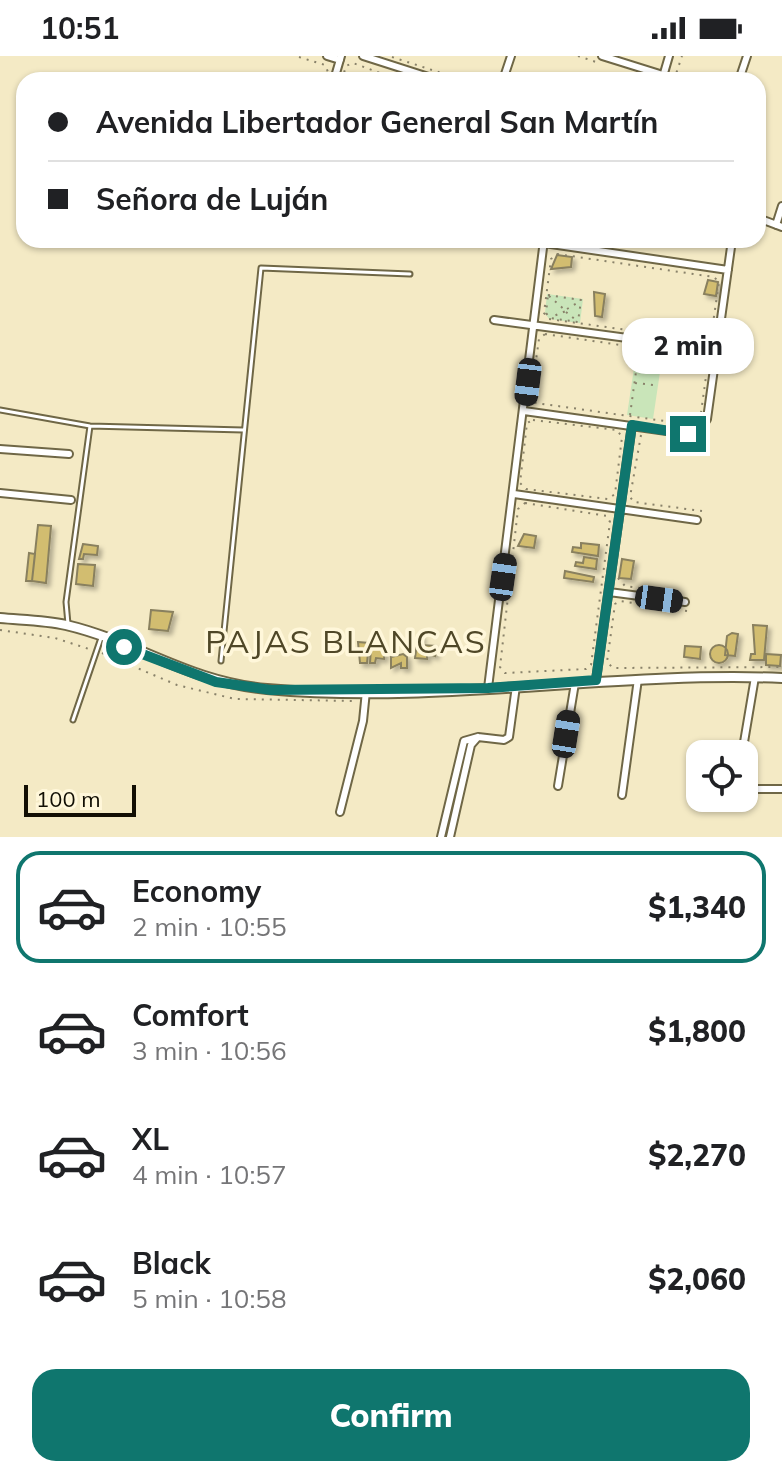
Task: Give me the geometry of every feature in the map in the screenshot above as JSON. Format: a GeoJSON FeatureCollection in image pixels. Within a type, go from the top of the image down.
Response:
{"type":"FeatureCollection","features":[{"type":"Feature","properties":{"kind":"main road"},"geometry":{"type":"LineString","coordinates":[[0,618],[68,626],[216,682],[271,690],[488,688],[638,678],[782,678]]}},
{"type":"Feature","properties":{"kind":"street"},"geometry":{"type":"LineString","coordinates":[[327,56],[341,58]]}},
{"type":"Feature","properties":{"kind":"street"},"geometry":{"type":"LineString","coordinates":[[363,56],[414,72]]}},
{"type":"Feature","properties":{"kind":"street"},"geometry":{"type":"LineString","coordinates":[[602,56],[646,72]]}},
{"type":"Feature","properties":{"kind":"street"},"geometry":{"type":"LineString","coordinates":[[779,226],[782,206]]}},
{"type":"Feature","properties":{"kind":"street"},"geometry":{"type":"LineString","coordinates":[[488,688],[543,248]]}},
{"type":"Feature","properties":{"kind":"street"},"geometry":{"type":"LineString","coordinates":[[583,248],[728,270]]}},
{"type":"Feature","properties":{"kind":"street"},"geometry":{"type":"LineString","coordinates":[[524,411],[688,434],[700,430],[707,419],[731,248]]}},
{"type":"Feature","properties":{"kind":"street"},"geometry":{"type":"LineString","coordinates":[[494,320],[716,350]]}},
{"type":"Feature","properties":{"kind":"street"},"geometry":{"type":"LineString","coordinates":[[596,680],[632,425]]}},
{"type":"Feature","properties":{"kind":"street"},"geometry":{"type":"LineString","coordinates":[[0,449],[69,454]]}},
{"type":"Feature","properties":{"kind":"street"},"geometry":{"type":"LineString","coordinates":[[0,493],[71,500]]}},
{"type":"Feature","properties":{"kind":"street"},"geometry":{"type":"LineString","coordinates":[[514,494],[697,520]]}},
{"type":"Feature","properties":{"kind":"street"},"geometry":{"type":"LineString","coordinates":[[609,592],[685,602]]}},
{"type":"Feature","properties":{"kind":"street"},"geometry":{"type":"LineString","coordinates":[[744,740],[755,677]]}},
{"type":"Feature","properties":{"kind":"street"},"geometry":{"type":"LineString","coordinates":[[622,795],[638,678]]}},
{"type":"Feature","properties":{"kind":"street"},"geometry":{"type":"LineString","coordinates":[[558,786],[575,683]]}},
{"type":"Feature","properties":{"kind":"street"},"geometry":{"type":"LineString","coordinates":[[441,837],[464,741],[478,737],[495,741],[509,737],[516,686]]}},
{"type":"Feature","properties":{"kind":"street"},"geometry":{"type":"LineString","coordinates":[[340,812],[363,721],[366,691]]}},
{"type":"Feature","properties":{"kind":"street"},"geometry":{"type":"LineString","coordinates":[[450,837],[471,745],[478,737]]}},
{"type":"Feature","properties":{"kind":"street"},"geometry":{"type":"LineString","coordinates":[[758,789],[782,789]]}},
{"type":"Feature","properties":{"kind":"lane"},"geometry":{"type":"LineString","coordinates":[[221,661],[261,268],[410,274]]}},
{"type":"Feature","properties":{"kind":"lane"},"geometry":{"type":"LineString","coordinates":[[0,410],[90,426],[243,430]]}},
{"type":"Feature","properties":{"kind":"lane"},"geometry":{"type":"LineString","coordinates":[[68,626],[66,602],[90,426]]}},
{"type":"Feature","properties":{"kind":"lane"},"geometry":{"type":"LineString","coordinates":[[73,720],[101,638]]}},
{"type":"Feature","properties":{"kind":"path"},"geometry":{"type":"LineString","coordinates":[[388,56],[438,72]]}},
{"type":"Feature","properties":{"kind":"path"},"geometry":{"type":"LineString","coordinates":[[299,57],[325,65],[328,72]]}},
{"type":"Feature","properties":{"kind":"path"},"geometry":{"type":"LineString","coordinates":[[344,72],[346,66],[353,63],[377,72]]}},
{"type":"Feature","properties":{"kind":"path"},"geometry":{"type":"LineString","coordinates":[[549,319],[705,341],[711,337],[719,282],[714,277],[557,254],[551,259],[544,313],[549,319],[578,322]]}},
{"type":"Feature","properties":{"kind":"path"},"geometry":{"type":"LineString","coordinates":[[548,295],[581,300]]}},
{"type":"Feature","properties":{"kind":"path"},"geometry":{"type":"LineString","coordinates":[[548,295],[578,322]]}},
{"type":"Feature","properties":{"kind":"path"},"geometry":{"type":"LineString","coordinates":[[548,295],[546,313],[549,319]]}},
{"type":"Feature","properties":{"kind":"path"},"geometry":{"type":"LineString","coordinates":[[549,319],[581,300]]}},
{"type":"Feature","properties":{"kind":"path"},"geometry":{"type":"LineString","coordinates":[[578,322],[581,300]]}},
{"type":"Feature","properties":{"kind":"path"},"geometry":{"type":"LineString","coordinates":[[545,334],[639,348],[703,357],[708,362],[700,420],[693,425],[536,403],[531,395],[539,339],[545,334]]}},
{"type":"Feature","properties":{"kind":"path"},"geometry":{"type":"LineString","coordinates":[[630,416],[639,348]]}},
{"type":"Feature","properties":{"kind":"path"},"geometry":{"type":"LineString","coordinates":[[634,383],[654,385]]}},
{"type":"Feature","properties":{"kind":"path"},"geometry":{"type":"LineString","coordinates":[[533,420],[617,430],[622,437],[615,494],[608,499],[526,489],[520,483],[527,423],[533,420]]}},
{"type":"Feature","properties":{"kind":"path"},"geometry":{"type":"LineString","coordinates":[[643,434],[638,437],[630,497],[634,502],[702,511]]}},
{"type":"Feature","properties":{"kind":"path"},"geometry":{"type":"LineString","coordinates":[[684,440],[712,444]]}},
{"type":"Feature","properties":{"kind":"path"},"geometry":{"type":"LineString","coordinates":[[525,503],[607,516],[610,522],[591,665],[586,669],[505,673],[500,667],[518,509],[525,503]]}},
{"type":"Feature","properties":{"kind":"path"},"geometry":{"type":"LineString","coordinates":[[618,578],[625,586],[676,593]]}},
{"type":"Feature","properties":{"kind":"path"},"geometry":{"type":"LineString","coordinates":[[687,611],[620,601],[615,604],[607,662],[613,668],[712,665],[782,667]]}},
{"type":"Feature","properties":{"kind":"green space"},"geometry":{"type":"Polygon","coordinates":[[[547,294],[583,299],[580,323],[549,319],[545,313],[547,294]]]}},
{"type":"Feature","properties":{"kind":"green space"},"geometry":{"type":"Polygon","coordinates":[[[637,348],[663,352],[653,419],[627,415],[637,348]]]}},
{"type":"Feature","properties":{"kind":"building"},"geometry":{"type":"Polygon","coordinates":[[[557,255],[572,257],[571,267],[551,269],[557,255]]]}},
{"type":"Feature","properties":{"kind":"building"},"geometry":{"type":"Polygon","coordinates":[[[708,280],[718,282],[716,296],[704,294],[708,280]]]}},
{"type":"Feature","properties":{"kind":"building"},"geometry":{"type":"Polygon","coordinates":[[[594,292],[605,294],[602,317],[595,316],[594,292]]]}},
{"type":"Feature","properties":{"kind":"building"},"geometry":{"type":"Polygon","coordinates":[[[705,322],[712,329],[705,336],[698,329],[705,322]]]}},
{"type":"Feature","properties":{"kind":"building"},"geometry":{"type":"Polygon","coordinates":[[[38,525],[51,526],[46,583],[32,581],[38,525]]]}},
{"type":"Feature","properties":{"kind":"building"},"geometry":{"type":"Polygon","coordinates":[[[524,534],[536,536],[534,548],[518,546],[524,534]]]}},
{"type":"Feature","properties":{"kind":"building"},"geometry":{"type":"Polygon","coordinates":[[[581,543],[599,545],[598,556],[572,552],[573,547],[581,548],[581,543]]]}},
{"type":"Feature","properties":{"kind":"building"},"geometry":{"type":"Polygon","coordinates":[[[83,544],[98,546],[97,555],[84,554],[83,559],[79,559],[83,544]]]}},
{"type":"Feature","properties":{"kind":"building"},"geometry":{"type":"Polygon","coordinates":[[[29,553],[35,554],[32,581],[26,581],[29,553]]]}},
{"type":"Feature","properties":{"kind":"building"},"geometry":{"type":"Polygon","coordinates":[[[584,557],[597,559],[596,569],[575,566],[576,562],[583,563],[584,557]]]}},
{"type":"Feature","properties":{"kind":"building"},"geometry":{"type":"Polygon","coordinates":[[[622,559],[634,561],[631,579],[619,578],[622,559]]]}},
{"type":"Feature","properties":{"kind":"building"},"geometry":{"type":"Polygon","coordinates":[[[78,564],[95,565],[93,586],[76,584],[78,564]]]}},
{"type":"Feature","properties":{"kind":"building"},"geometry":{"type":"Polygon","coordinates":[[[565,571],[594,577],[593,582],[564,578],[565,571]]]}},
{"type":"Feature","properties":{"kind":"building"},"geometry":{"type":"Polygon","coordinates":[[[151,610],[173,612],[168,631],[149,629],[151,610]]]}},
{"type":"Feature","properties":{"kind":"building"},"geometry":{"type":"Polygon","coordinates":[[[753,625],[767,626],[764,660],[750,660],[751,654],[755,654],[753,625]]]}},
{"type":"Feature","properties":{"kind":"building"},"geometry":{"type":"Polygon","coordinates":[[[738,634],[735,656],[725,655],[727,636],[738,634]]]}},
{"type":"Feature","properties":{"kind":"building"},"geometry":{"type":"Polygon","coordinates":[[[418,635],[422,636],[421,645],[436,646],[435,656],[427,653],[427,659],[415,658],[418,635]]]}},
{"type":"Feature","properties":{"kind":"building"},"geometry":{"type":"Polygon","coordinates":[[[358,642],[369,643],[367,663],[360,663],[358,642]]]}},
{"type":"Feature","properties":{"kind":"building"},"geometry":{"type":"Polygon","coordinates":[[[719,645],[728,654],[719,663],[710,654],[719,645]]]}},
{"type":"Feature","properties":{"kind":"building"},"geometry":{"type":"Polygon","coordinates":[[[685,646],[701,647],[700,659],[684,657],[685,646]]]}},
{"type":"Feature","properties":{"kind":"building"},"geometry":{"type":"Polygon","coordinates":[[[371,647],[385,648],[384,659],[376,658],[375,663],[370,663],[371,647]]]}},
{"type":"Feature","properties":{"kind":"building"},"geometry":{"type":"Polygon","coordinates":[[[403,654],[407,657],[407,668],[401,668],[401,663],[391,668],[391,657],[403,654]]]}},
{"type":"Feature","properties":{"kind":"building"},"geometry":{"type":"Polygon","coordinates":[[[766,654],[781,655],[780,666],[766,665],[766,654]]]}},
{"type":"Feature","properties":{"kind":"district","name":"PAJAS BLANCAS"},"geometry":{"type":"Point","coordinates":[346,642]}},
{"type":"Feature","properties":{"kind":"route"},"geometry":{"type":"LineString","coordinates":[[124,647],[216,682],[271,690],[328,692],[488,688],[596,680],[632,425],[688,434]]}}]}
